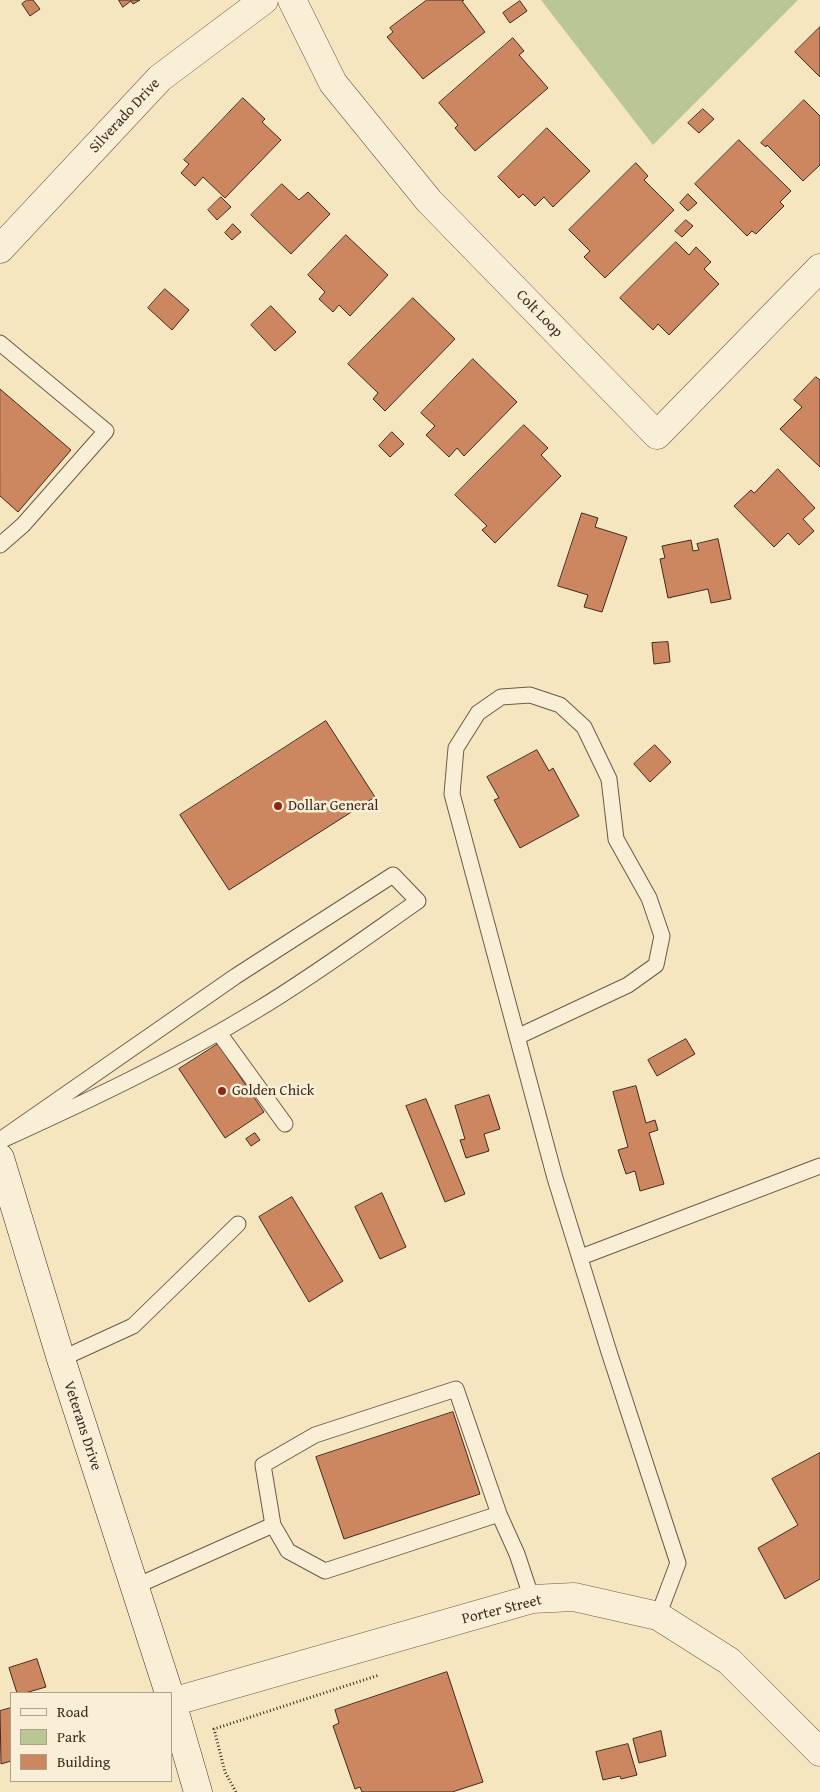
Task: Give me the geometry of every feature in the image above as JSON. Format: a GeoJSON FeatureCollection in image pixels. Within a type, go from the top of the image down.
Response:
{"type":"FeatureCollection","features":[{"type":"Feature","properties":{"kind":"street","name":"Silverado Drive"},"geometry":{"type":"LineString","coordinates":[[0,248],[160,78],[264,0]]}},
{"type":"Feature","properties":{"kind":"street","name":"Colt Loop"},"geometry":{"type":"LineString","coordinates":[[292,0],[334,83],[429,201],[657,435],[820,268]]}},
{"type":"Feature","properties":{"kind":"street","name":"Veterans Drive"},"geometry":{"type":"LineString","coordinates":[[0,1158],[61,1359],[169,1692]]}},
{"type":"Feature","properties":{"kind":"street","name":"Porter Street"},"geometry":{"type":"LineString","coordinates":[[172,1698],[532,1599],[574,1597],[658,1616],[729,1661],[820,1752]]}},
{"type":"Feature","properties":{"kind":"street","name":"Veterans Drive"},"geometry":{"type":"LineString","coordinates":[[172,1701],[198,1792]]}},
{"type":"Feature","properties":{"kind":"lane"},"geometry":{"type":"LineString","coordinates":[[0,344],[106,431],[23,525],[0,546]]}},
{"type":"Feature","properties":{"kind":"lane"},"geometry":{"type":"LineString","coordinates":[[517,1037],[628,985],[656,965],[662,936],[649,898],[616,839],[609,779],[584,727],[560,706],[530,695],[501,697],[478,713],[456,748],[452,794],[517,1037],[556,1178],[609,1352],[678,1563],[658,1616]]}},
{"type":"Feature","properties":{"kind":"lane"},"geometry":{"type":"LineString","coordinates":[[393,875],[418,901],[260,1009],[219,1033],[124,1084],[0,1141],[236,976],[393,875]]}},
{"type":"Feature","properties":{"kind":"lane"},"geometry":{"type":"LineString","coordinates":[[219,1033],[285,1124]]}},
{"type":"Feature","properties":{"kind":"lane"},"geometry":{"type":"LineString","coordinates":[[581,1257],[820,1166]]}},
{"type":"Feature","properties":{"kind":"lane"},"geometry":{"type":"LineString","coordinates":[[61,1359],[134,1326],[238,1224]]}},
{"type":"Feature","properties":{"kind":"lane"},"geometry":{"type":"LineString","coordinates":[[498,1514],[325,1571],[288,1551],[273,1525],[263,1465],[315,1435],[456,1389],[498,1514],[518,1554],[532,1599]]}},
{"type":"Feature","properties":{"kind":"lane"},"geometry":{"type":"LineString","coordinates":[[134,1587],[273,1525]]}},
{"type":"Feature","properties":{"kind":"path"},"geometry":{"type":"LineString","coordinates":[[236,1792],[226,1772],[214,1729],[385,1673]]}},
{"type":"Feature","properties":{"kind":"green space"},"geometry":{"type":"Polygon","coordinates":[[[541,0],[798,0],[653,145],[541,0]]]}},
{"type":"Feature","properties":{"kind":"building"},"geometry":{"type":"Polygon","coordinates":[[[27,0],[33,0],[40,9],[30,16],[22,4],[27,0]]]}},
{"type":"Feature","properties":{"kind":"building"},"geometry":{"type":"Polygon","coordinates":[[[119,0],[140,0],[133,4],[131,1],[123,7],[119,0]]]}},
{"type":"Feature","properties":{"kind":"building"},"geometry":{"type":"Polygon","coordinates":[[[427,0],[464,0],[462,1],[485,32],[423,79],[387,37],[393,32],[390,28],[427,0]]]}},
{"type":"Feature","properties":{"kind":"building"},"geometry":{"type":"Polygon","coordinates":[[[520,1],[527,11],[510,23],[503,13],[520,1]]]}},
{"type":"Feature","properties":{"kind":"building"},"geometry":{"type":"Polygon","coordinates":[[[820,27],[820,77],[795,52],[820,27]]]}},
{"type":"Feature","properties":{"kind":"building"},"geometry":{"type":"Polygon","coordinates":[[[513,38],[524,51],[519,55],[548,88],[475,151],[455,128],[458,125],[439,103],[513,38]]]}},
{"type":"Feature","properties":{"kind":"building"},"geometry":{"type":"Polygon","coordinates":[[[243,98],[265,119],[262,122],[281,140],[225,198],[203,177],[195,186],[181,173],[189,164],[184,160],[243,98]]]}},
{"type":"Feature","properties":{"kind":"building"},"geometry":{"type":"Polygon","coordinates":[[[804,100],[820,116],[820,165],[803,181],[767,145],[766,147],[761,143],[804,100]]]}},
{"type":"Feature","properties":{"kind":"building"},"geometry":{"type":"Polygon","coordinates":[[[703,109],[714,119],[699,133],[688,123],[703,109]]]}},
{"type":"Feature","properties":{"kind":"building"},"geometry":{"type":"Polygon","coordinates":[[[547,128],[590,171],[553,207],[544,197],[535,206],[523,194],[519,198],[498,177],[547,128]]]}},
{"type":"Feature","properties":{"kind":"building"},"geometry":{"type":"Polygon","coordinates":[[[739,140],[791,191],[780,202],[784,206],[756,234],[752,231],[747,236],[695,184],[739,140]]]}},
{"type":"Feature","properties":{"kind":"building"},"geometry":{"type":"Polygon","coordinates":[[[636,163],[648,176],[644,180],[674,210],[605,278],[584,257],[590,251],[569,230],[636,163]]]}},
{"type":"Feature","properties":{"kind":"building"},"geometry":{"type":"Polygon","coordinates":[[[282,184],[299,200],[308,192],[330,214],[291,254],[251,215],[282,184]]]}},
{"type":"Feature","properties":{"kind":"building"},"geometry":{"type":"Polygon","coordinates":[[[688,194],[697,203],[688,211],[680,203],[688,194]]]}},
{"type":"Feature","properties":{"kind":"building"},"geometry":{"type":"Polygon","coordinates":[[[221,197],[231,207],[217,220],[208,210],[221,197]]]}},
{"type":"Feature","properties":{"kind":"building"},"geometry":{"type":"Polygon","coordinates":[[[686,220],[693,226],[682,237],[675,231],[686,220]]]}},
{"type":"Feature","properties":{"kind":"building"},"geometry":{"type":"Polygon","coordinates":[[[233,224],[241,232],[232,240],[225,233],[233,224]]]}},
{"type":"Feature","properties":{"kind":"building"},"geometry":{"type":"Polygon","coordinates":[[[346,235],[388,275],[350,316],[339,305],[333,312],[319,299],[325,292],[308,275],[346,235]]]}},
{"type":"Feature","properties":{"kind":"building"},"geometry":{"type":"Polygon","coordinates":[[[676,242],[689,255],[696,247],[711,262],[704,269],[719,284],[669,335],[658,324],[653,330],[620,298],[676,242]]]}},
{"type":"Feature","properties":{"kind":"building"},"geometry":{"type":"Polygon","coordinates":[[[165,289],[189,310],[172,330],[148,308],[165,289]]]}},
{"type":"Feature","properties":{"kind":"building"},"geometry":{"type":"Polygon","coordinates":[[[413,298],[455,339],[385,411],[373,399],[378,393],[348,364],[413,298]]]}},
{"type":"Feature","properties":{"kind":"building"},"geometry":{"type":"Polygon","coordinates":[[[271,306],[296,332],[275,351],[251,325],[271,306]]]}},
{"type":"Feature","properties":{"kind":"building"},"geometry":{"type":"Polygon","coordinates":[[[473,359],[517,402],[464,456],[457,448],[449,457],[426,435],[435,426],[421,413],[473,359]]]}},
{"type":"Feature","properties":{"kind":"building"},"geometry":{"type":"Polygon","coordinates":[[[816,377],[820,380],[820,467],[780,429],[802,407],[794,400],[816,377]]]}},
{"type":"Feature","properties":{"kind":"building"},"geometry":{"type":"Polygon","coordinates":[[[0,389],[71,450],[18,512],[0,496],[0,389]]]}},
{"type":"Feature","properties":{"kind":"building"},"geometry":{"type":"Polygon","coordinates":[[[524,425],[548,448],[541,455],[561,476],[495,543],[482,530],[487,526],[455,495],[524,425]]]}},
{"type":"Feature","properties":{"kind":"building"},"geometry":{"type":"Polygon","coordinates":[[[392,432],[404,444],[390,457],[379,446],[392,432]]]}},
{"type":"Feature","properties":{"kind":"building"},"geometry":{"type":"Polygon","coordinates":[[[778,469],[815,508],[803,519],[814,531],[799,545],[788,533],[774,547],[734,506],[751,490],[754,493],[778,469]]]}},
{"type":"Feature","properties":{"kind":"building"},"geometry":{"type":"Polygon","coordinates":[[[582,513],[598,518],[595,527],[627,537],[602,612],[584,607],[588,595],[558,586],[582,513]]]}},
{"type":"Feature","properties":{"kind":"building"},"geometry":{"type":"Polygon","coordinates":[[[718,539],[731,599],[711,603],[708,589],[668,598],[660,559],[665,558],[662,546],[691,540],[693,551],[699,550],[697,544],[718,539]]]}},
{"type":"Feature","properties":{"kind":"building"},"geometry":{"type":"Polygon","coordinates":[[[668,642],[670,662],[654,664],[652,643],[668,642]]]}},
{"type":"Feature","properties":{"kind":"building","name":"Dollar General"},"geometry":{"type":"Polygon","coordinates":[[[326,721],[375,797],[229,890],[180,815],[326,721]]]}},
{"type":"Feature","properties":{"kind":"building"},"geometry":{"type":"Polygon","coordinates":[[[655,745],[671,762],[650,782],[634,764],[655,745]]]}},
{"type":"Feature","properties":{"kind":"building"},"geometry":{"type":"Polygon","coordinates":[[[537,750],[549,771],[553,768],[579,816],[520,848],[494,800],[499,798],[487,777],[537,750]]]}},
{"type":"Feature","properties":{"kind":"building"},"geometry":{"type":"Polygon","coordinates":[[[686,1039],[695,1054],[657,1076],[648,1060],[686,1039]]]}},
{"type":"Feature","properties":{"kind":"building","name":"Golden Chick"},"geometry":{"type":"Polygon","coordinates":[[[218,1044],[264,1112],[225,1138],[179,1069],[218,1044]]]}},
{"type":"Feature","properties":{"kind":"building"},"geometry":{"type":"Polygon","coordinates":[[[636,1086],[646,1123],[655,1120],[658,1130],[649,1133],[664,1184],[640,1191],[635,1171],[626,1174],[618,1150],[628,1147],[613,1092],[636,1086]]]}},
{"type":"Feature","properties":{"kind":"building"},"geometry":{"type":"Polygon","coordinates":[[[489,1095],[500,1129],[484,1134],[489,1151],[466,1158],[460,1140],[465,1139],[455,1106],[489,1095]]]}},
{"type":"Feature","properties":{"kind":"building"},"geometry":{"type":"Polygon","coordinates":[[[426,1099],[465,1194],[445,1202],[406,1106],[426,1099]]]}},
{"type":"Feature","properties":{"kind":"building"},"geometry":{"type":"Polygon","coordinates":[[[255,1133],[260,1140],[251,1146],[246,1139],[255,1133]]]}},
{"type":"Feature","properties":{"kind":"building"},"geometry":{"type":"Polygon","coordinates":[[[382,1193],[406,1247],[380,1259],[355,1207],[382,1193]]]}},
{"type":"Feature","properties":{"kind":"building"},"geometry":{"type":"Polygon","coordinates":[[[292,1197],[343,1281],[309,1302],[259,1217],[292,1197]]]}},
{"type":"Feature","properties":{"kind":"building"},"geometry":{"type":"Polygon","coordinates":[[[453,1412],[480,1494],[344,1539],[316,1457],[453,1412]]]}},
{"type":"Feature","properties":{"kind":"building"},"geometry":{"type":"Polygon","coordinates":[[[820,1453],[820,1579],[785,1599],[758,1548],[798,1525],[772,1479],[820,1453]]]}},
{"type":"Feature","properties":{"kind":"building"},"geometry":{"type":"Polygon","coordinates":[[[37,1659],[46,1687],[28,1692],[17,1692],[9,1668],[37,1659]]]}},
{"type":"Feature","properties":{"kind":"building"},"geometry":{"type":"Polygon","coordinates":[[[447,1672],[483,1782],[452,1792],[362,1792],[360,1787],[355,1789],[333,1726],[339,1723],[335,1710],[447,1672]]]}},
{"type":"Feature","properties":{"kind":"building"},"geometry":{"type":"Polygon","coordinates":[[[10,1708],[10,1761],[1,1764],[0,1711],[10,1708]]]}},
{"type":"Feature","properties":{"kind":"building"},"geometry":{"type":"Polygon","coordinates":[[[661,1731],[666,1756],[639,1763],[633,1739],[661,1731]]]}},
{"type":"Feature","properties":{"kind":"building"},"geometry":{"type":"Polygon","coordinates":[[[628,1744],[637,1775],[621,1779],[620,1776],[603,1780],[596,1752],[628,1744]]]}},
{"type":"Feature","properties":{"kind":"place","name":"Dollar General"},"geometry":{"type":"Point","coordinates":[278,806]}},
{"type":"Feature","properties":{"kind":"place","name":"Golden Chick"},"geometry":{"type":"Point","coordinates":[222,1091]}}]}
